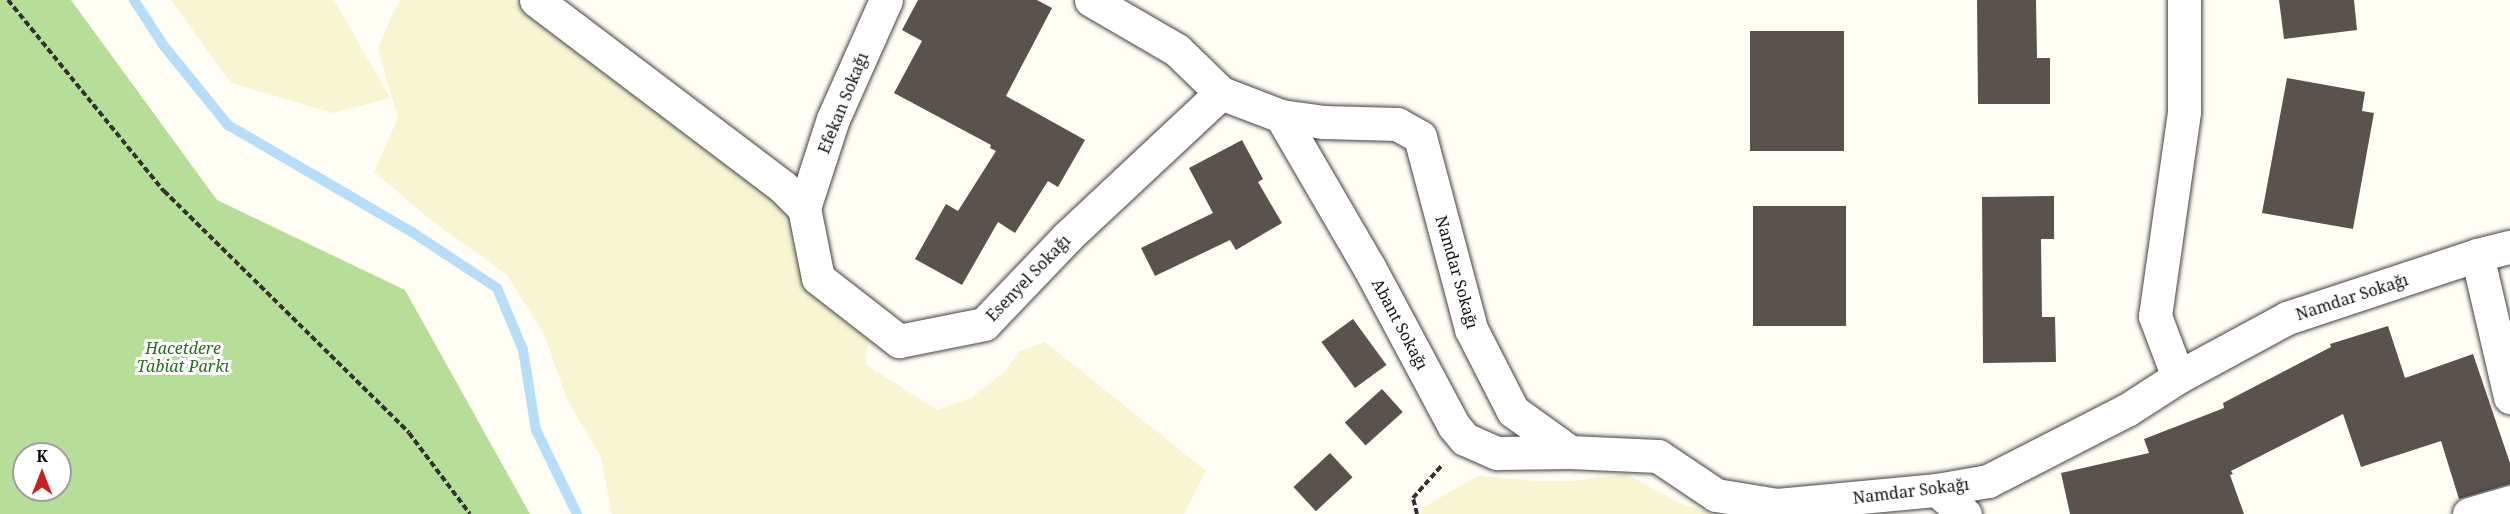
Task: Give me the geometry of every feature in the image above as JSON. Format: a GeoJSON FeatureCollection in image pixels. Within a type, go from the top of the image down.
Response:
{"type":"FeatureCollection","features":[{"type":"Feature","properties":{"kind":"street"},"geometry":{"type":"LineString","coordinates":[[536,0],[783,187],[804,208]]}},
{"type":"Feature","properties":{"kind":"street","name":"Efekan Sokağı"},"geometry":{"type":"LineString","coordinates":[[804,208],[833,119],[886,0]]}},
{"type":"Feature","properties":{"kind":"street","name":"Namdar Sokağı"},"geometry":{"type":"LineString","coordinates":[[1091,0],[1177,50],[1221,93],[1281,116],[1323,122],[1397,124],[1420,137],[1471,329],[1513,411],[1570,452],[1658,456],[1716,495],[1777,505],[1937,490],[1988,481],[2127,410],[2178,377],[2287,318],[2477,255],[2510,247]]}},
{"type":"Feature","properties":{"kind":"street"},"geometry":{"type":"LineString","coordinates":[[1138,0],[1149,33]]}},
{"type":"Feature","properties":{"kind":"street"},"geometry":{"type":"LineString","coordinates":[[2178,377],[2155,316],[2184,111],[2184,0]]}},
{"type":"Feature","properties":{"kind":"street","name":"Esenyel Sokağı"},"geometry":{"type":"LineString","coordinates":[[804,208],[818,278],[899,341],[984,324],[1067,237],[1221,93]]}},
{"type":"Feature","properties":{"kind":"street","name":"Abant Sokağı"},"geometry":{"type":"LineString","coordinates":[[1281,116],[1370,267],[1454,426],[1465,439]]}},
{"type":"Feature","properties":{"kind":"street"},"geometry":{"type":"LineString","coordinates":[[2477,255],[2510,397]]}},
{"type":"Feature","properties":{"kind":"street"},"geometry":{"type":"LineString","coordinates":[[1465,439],[1497,453],[1570,452]]}},
{"type":"Feature","properties":{"kind":"street"},"geometry":{"type":"LineString","coordinates":[[1937,490],[1965,514]]}},
{"type":"Feature","properties":{"kind":"street"},"geometry":{"type":"LineString","coordinates":[[2469,514],[2510,502]]}},
{"type":"Feature","properties":{"kind":"path"},"geometry":{"type":"LineString","coordinates":[[8,0],[164,191],[409,433],[470,514]]}},
{"type":"Feature","properties":{"kind":"path"},"geometry":{"type":"LineString","coordinates":[[1417,514],[1413,498],[1465,439]]}},
{"type":"Feature","properties":{"kind":"shaded area"},"geometry":{"type":"Polygon","coordinates":[[[171,0],[334,0],[390,98],[333,113],[231,83],[171,0]]]}},
{"type":"Feature","properties":{"kind":"shaded area"},"geometry":{"type":"Polygon","coordinates":[[[401,0],[513,0],[781,207],[806,289],[869,339],[865,364],[937,410],[971,398],[1006,371],[1018,352],[1045,342],[1206,471],[1184,514],[612,514],[601,457],[567,400],[545,336],[507,275],[431,220],[374,172],[398,118],[378,49],[394,10],[401,0]]]}},
{"type":"Feature","properties":{"kind":"shaded area"},"geometry":{"type":"Polygon","coordinates":[[[1626,474],[1680,503],[1711,514],[1420,514],[1422,508],[1478,476],[1537,481],[1573,481],[1626,474]]]}},
{"type":"Feature","properties":{"kind":"green space","name":"Hacetdere Tabiat Parkı"},"geometry":{"type":"Polygon","coordinates":[[[0,0],[71,0],[217,200],[405,290],[530,514],[0,514],[0,0]]]}},
{"type":"Feature","properties":{"kind":"building"},"geometry":{"type":"Polygon","coordinates":[[[918,0],[1037,0],[1052,8],[1006,96],[1085,140],[1058,187],[1048,181],[1015,233],[998,222],[962,285],[915,259],[946,204],[958,211],[996,151],[990,148],[991,145],[894,93],[922,41],[902,30],[918,0]]]}},
{"type":"Feature","properties":{"kind":"building"},"geometry":{"type":"Polygon","coordinates":[[[1977,0],[2036,0],[2037,58],[2050,58],[2050,104],[1978,104],[1977,0]]]}},
{"type":"Feature","properties":{"kind":"building"},"geometry":{"type":"Polygon","coordinates":[[[2279,0],[2354,0],[2357,30],[2284,39],[2279,0]]]}},
{"type":"Feature","properties":{"kind":"building"},"geometry":{"type":"Polygon","coordinates":[[[1750,31],[1844,31],[1844,151],[1750,151],[1750,31]]]}},
{"type":"Feature","properties":{"kind":"building"},"geometry":{"type":"Polygon","coordinates":[[[2287,78],[2365,92],[2362,111],[2374,113],[2353,229],[2262,213],[2287,78]]]}},
{"type":"Feature","properties":{"kind":"building"},"geometry":{"type":"Polygon","coordinates":[[[1242,140],[1263,179],[1258,182],[1282,223],[1236,250],[1230,240],[1155,276],[1141,248],[1213,213],[1189,168],[1242,140]]]}},
{"type":"Feature","properties":{"kind":"building"},"geometry":{"type":"Polygon","coordinates":[[[2054,196],[2054,239],[2041,239],[2042,317],[2055,317],[2056,362],[1983,363],[1982,197],[2054,196]]]}},
{"type":"Feature","properties":{"kind":"building"},"geometry":{"type":"Polygon","coordinates":[[[1753,206],[1846,206],[1846,326],[1753,326],[1753,206]]]}},
{"type":"Feature","properties":{"kind":"building"},"geometry":{"type":"Polygon","coordinates":[[[1353,319],[1387,365],[1355,388],[1321,342],[1353,319]]]}},
{"type":"Feature","properties":{"kind":"building"},"geometry":{"type":"Polygon","coordinates":[[[2388,326],[2405,378],[2473,354],[2510,463],[2510,484],[2459,499],[2441,441],[2361,467],[2343,414],[2231,471],[2233,474],[2230,475],[2244,514],[2070,514],[2061,473],[2149,453],[2144,439],[2224,408],[2223,403],[2331,347],[2330,344],[2388,326]]]}},
{"type":"Feature","properties":{"kind":"building"},"geometry":{"type":"Polygon","coordinates":[[[1382,389],[1403,412],[1366,445],[1345,422],[1382,389]]]}},
{"type":"Feature","properties":{"kind":"building"},"geometry":{"type":"Polygon","coordinates":[[[1330,453],[1353,477],[1316,511],[1293,487],[1330,453]]]}},
{"type":"Feature","properties":{"kind":"waterway"},"geometry":{"type":"LineString","coordinates":[[134,0],[164,46],[228,125],[412,232],[497,288],[523,350],[536,430],[577,514]]}}]}
